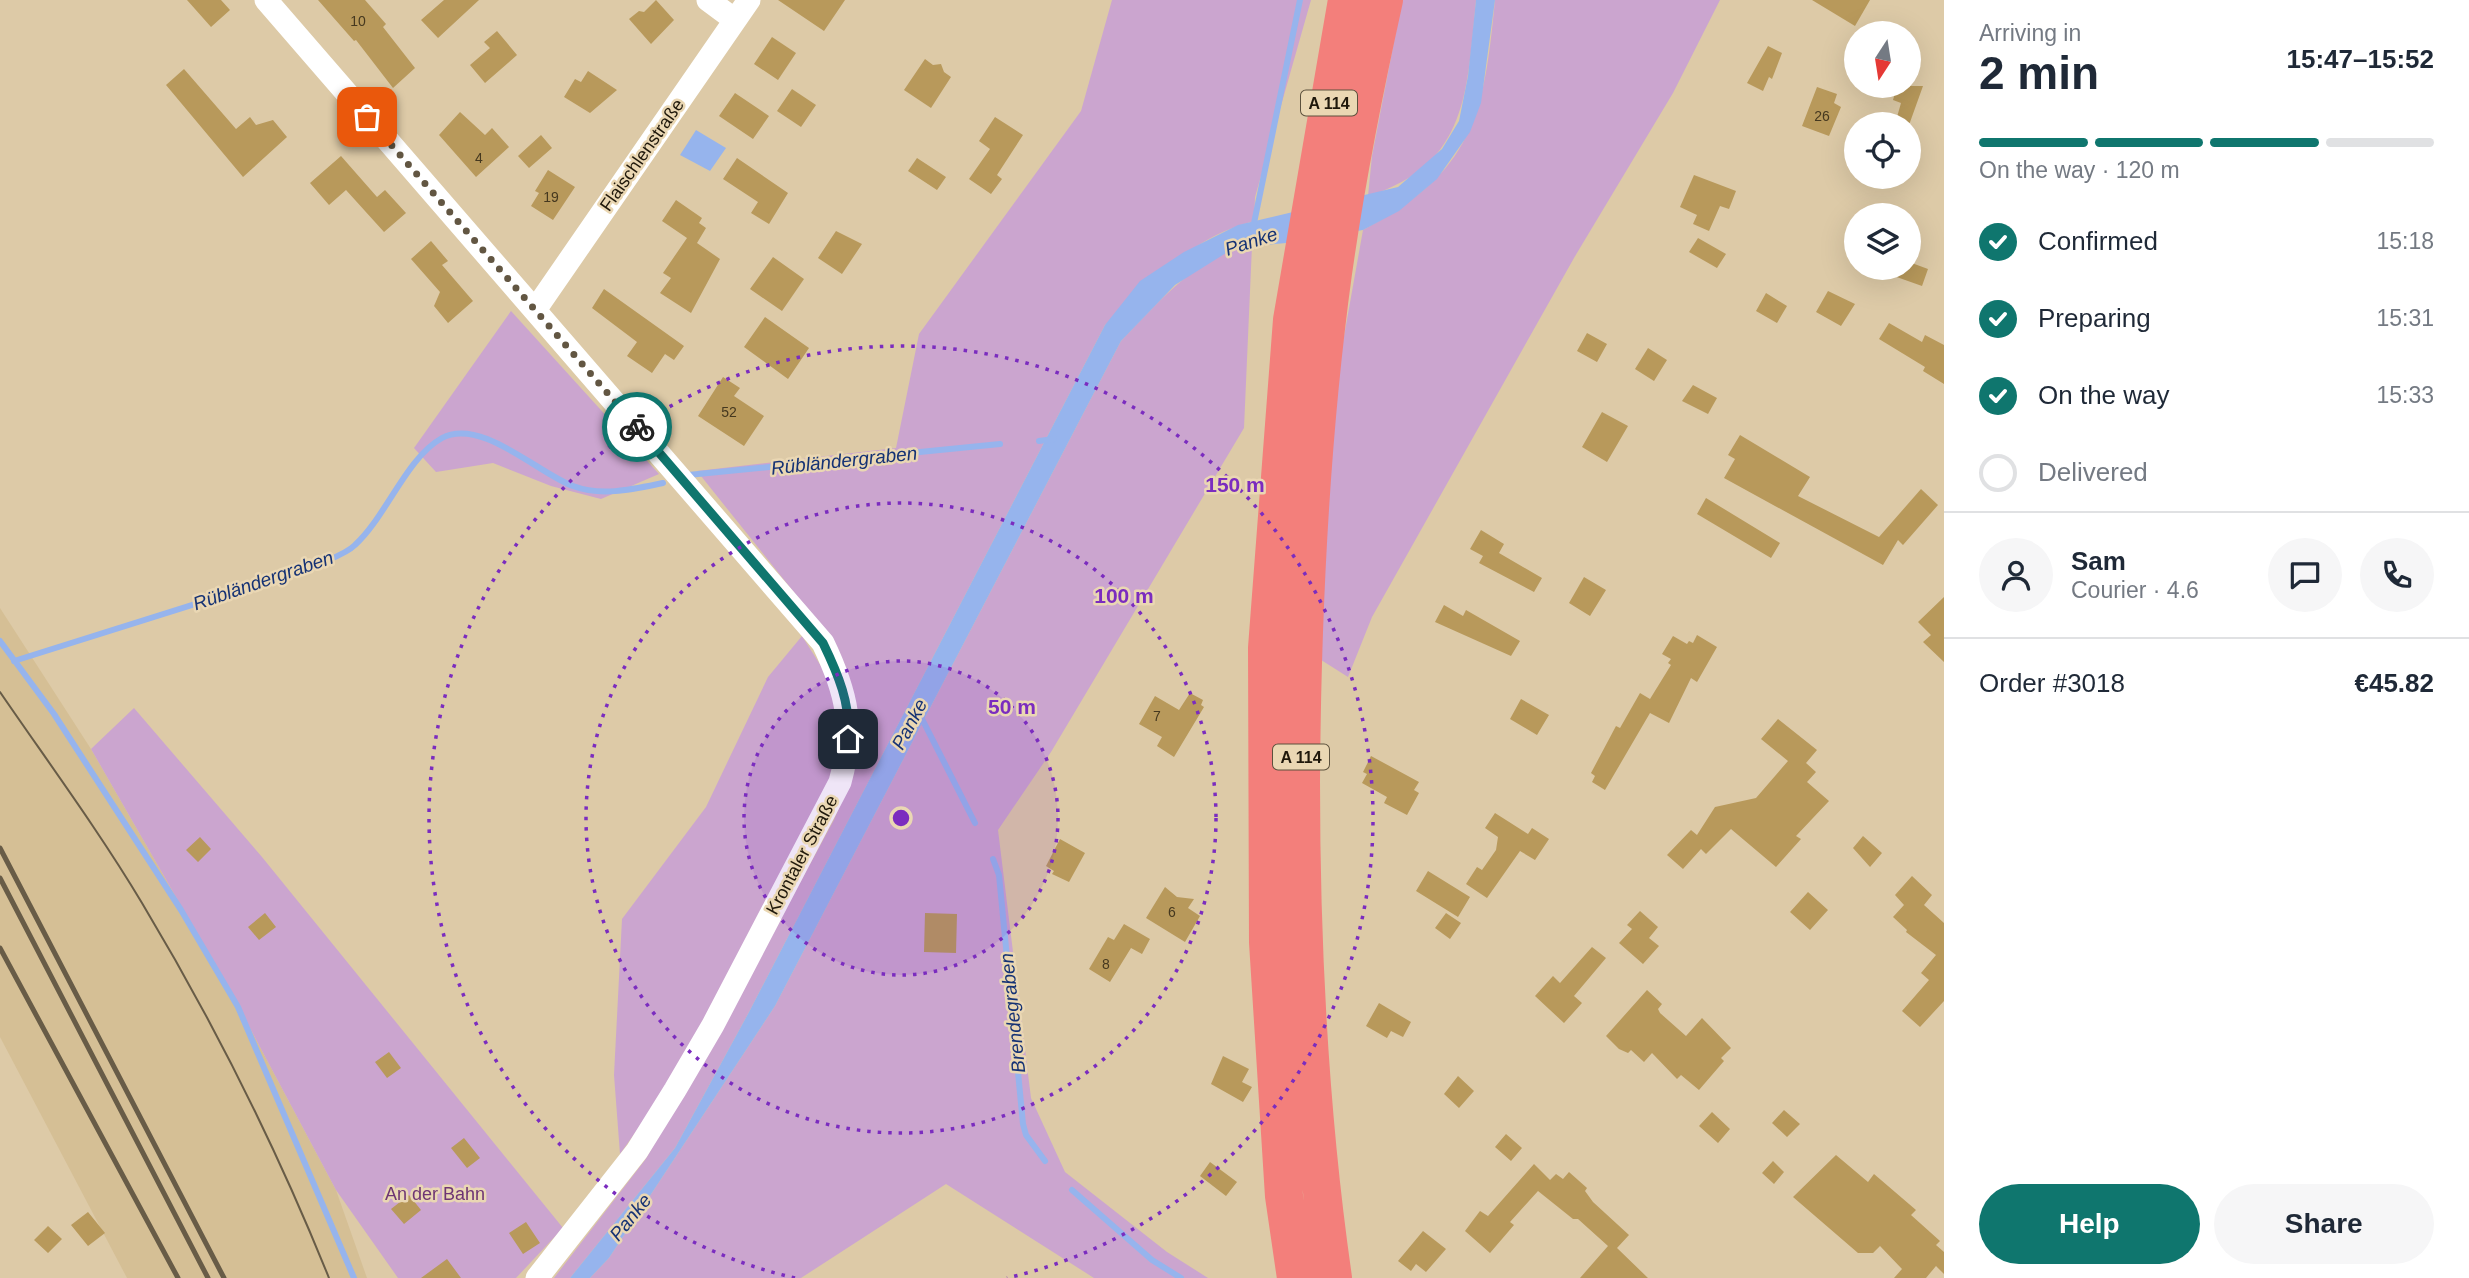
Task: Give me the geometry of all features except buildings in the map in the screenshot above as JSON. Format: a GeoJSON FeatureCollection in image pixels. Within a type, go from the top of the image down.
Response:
{"type":"FeatureCollection","features":[{"type":"Feature","properties":{"kind":"highway","name":"A 114"},"geometry":{"type":"LineString","coordinates":[[1333,1278],[1311,1110],[1301,933],[1302,671],[1326,220],[1347,0]]}},
{"type":"Feature","properties":{"kind":"highway","name":"A 114"},"geometry":{"type":"LineString","coordinates":[[1296,1278],[1284,1196],[1268,942],[1267,648],[1293,320],[1360,112],[1384,0]]}},
{"type":"Feature","properties":{"kind":"street","name":"Krontaler Straße"},"geometry":{"type":"LineString","coordinates":[[265,0],[823,643],[839,676],[850,719],[846,760],[840,782],[713,1025],[637,1151],[537,1278]]}},
{"type":"Feature","properties":{"kind":"street"},"geometry":{"type":"LineString","coordinates":[[708,0],[735,20]]}},
{"type":"Feature","properties":{"kind":"street","name":"Flaischlenstraße"},"geometry":{"type":"LineString","coordinates":[[535,310],[749,0]]}},
{"type":"Feature","properties":{"kind":"shaded area"},"geometry":{"type":"Polygon","coordinates":[[[0,608],[91,749],[234,998],[336,1190],[367,1278],[127,1278],[0,1037],[0,608]]]}},
{"type":"Feature","properties":{"kind":"green space"},"geometry":{"type":"Polygon","coordinates":[[[1112,0],[1311,0],[1255,197],[1254,221],[1210,238],[1191,250],[1105,325],[749,1012],[675,1148],[570,1278],[554,1278],[645,1160],[721,1029],[834,820],[854,772],[832,640],[697,471],[896,448],[919,334],[1081,111],[1112,0]]]}},
{"type":"Feature","properties":{"kind":"green space"},"geometry":{"type":"Polygon","coordinates":[[[1402,0],[1476,0],[1465,93],[1444,144],[1426,165],[1401,182],[1368,196],[1372,156],[1402,0]]]}},
{"type":"Feature","properties":{"kind":"green space"},"geometry":{"type":"Polygon","coordinates":[[[1495,0],[1720,0],[1673,93],[1574,258],[1372,617],[1348,677],[1318,658],[1326,502],[1341,353],[1363,230],[1400,208],[1428,186],[1450,162],[1466,137],[1485,77],[1495,0]]]}},
{"type":"Feature","properties":{"kind":"green space"},"geometry":{"type":"Polygon","coordinates":[[[1252,246],[1244,428],[1051,752],[998,830],[1031,1098],[1065,1172],[1167,1252],[1208,1278],[1094,1278],[946,1184],[801,1278],[590,1278],[609,1258],[775,1006],[1121,341],[1180,282],[1215,258],[1252,246]]]}},
{"type":"Feature","properties":{"kind":"green space"},"geometry":{"type":"Polygon","coordinates":[[[511,311],[659,474],[601,499],[551,486],[493,463],[436,472],[414,448],[511,311]]]}},
{"type":"Feature","properties":{"kind":"green space"},"geometry":{"type":"Polygon","coordinates":[[[802,636],[826,674],[839,715],[832,778],[667,1088],[620,1154],[614,1075],[622,919],[706,807],[768,677],[802,636]]]}},
{"type":"Feature","properties":{"kind":"green space","name":"An der Bahn"},"geometry":{"type":"Polygon","coordinates":[[[134,708],[262,857],[563,1228],[516,1278],[398,1278],[336,1190],[234,998],[91,749],[134,708]]]}},
{"type":"Feature","properties":{"kind":"water","name":"Panke"},"geometry":{"type":"Polygon","coordinates":[[[1476,0],[1495,0],[1481,103],[1470,132],[1437,179],[1399,211],[1363,230],[1286,243],[1234,248],[1175,285],[1121,341],[775,1006],[609,1258],[590,1278],[570,1278],[675,1148],[749,1012],[1105,325],[1140,281],[1184,252],[1238,225],[1398,187],[1442,149],[1459,121],[1468,76],[1476,0]]]}},
{"type":"Feature","properties":{"kind":"water"},"geometry":{"type":"Polygon","coordinates":[[[696,130],[726,148],[710,171],[680,155],[696,130]]]}},
{"type":"Feature","properties":{"kind":"waterway","name":"Panke"},"geometry":{"type":"LineString","coordinates":[[1253,228],[1300,0]]}},
{"type":"Feature","properties":{"kind":"waterway","name":"Rübländergraben"},"geometry":{"type":"LineString","coordinates":[[14,661],[313,567],[341,555],[351,549],[366,533],[418,459],[442,438],[457,434],[474,435],[492,441],[559,480],[584,489],[618,491],[663,483]]}},
{"type":"Feature","properties":{"kind":"waterway","name":"Rübländergraben"},"geometry":{"type":"LineString","coordinates":[[1039,441],[1054,439]]}},
{"type":"Feature","properties":{"kind":"waterway","name":"Rübländergraben"},"geometry":{"type":"LineString","coordinates":[[688,475],[1000,444]]}},
{"type":"Feature","properties":{"kind":"waterway"},"geometry":{"type":"LineString","coordinates":[[0,641],[54,714],[181,910],[238,1007],[354,1278]]}},
{"type":"Feature","properties":{"kind":"waterway","name":"Brendegraben"},"geometry":{"type":"LineString","coordinates":[[919,713],[975,823]]}},
{"type":"Feature","properties":{"kind":"waterway","name":"Brendegraben"},"geometry":{"type":"LineString","coordinates":[[993,859],[999,875],[1023,1124],[1026,1135],[1045,1161]]}},
{"type":"Feature","properties":{"kind":"waterway","name":"Brendegraben"},"geometry":{"type":"LineString","coordinates":[[1072,1190],[1152,1260],[1181,1278]]}},
{"type":"Feature","properties":{"kind":"tram line"},"geometry":{"type":"LineString","coordinates":[[0,692],[108,850],[169,948],[266,1134],[329,1278]]}},
{"type":"Feature","properties":{"kind":"railway"},"geometry":{"type":"LineString","coordinates":[[0,848],[224,1278]]}},
{"type":"Feature","properties":{"kind":"railway"},"geometry":{"type":"LineString","coordinates":[[0,878],[208,1278]]}},
{"type":"Feature","properties":{"kind":"railway"},"geometry":{"type":"LineString","coordinates":[[0,948],[178,1278]]}},
{"type":"Feature","properties":{"kind":"way so far"},"geometry":{"type":"LineString","coordinates":[[367,117],[637,427]]}},
{"type":"Feature","properties":{"kind":"route"},"geometry":{"type":"LineString","coordinates":[[637,427],[823,643],[839,676],[850,719],[848,739]]}}]}
